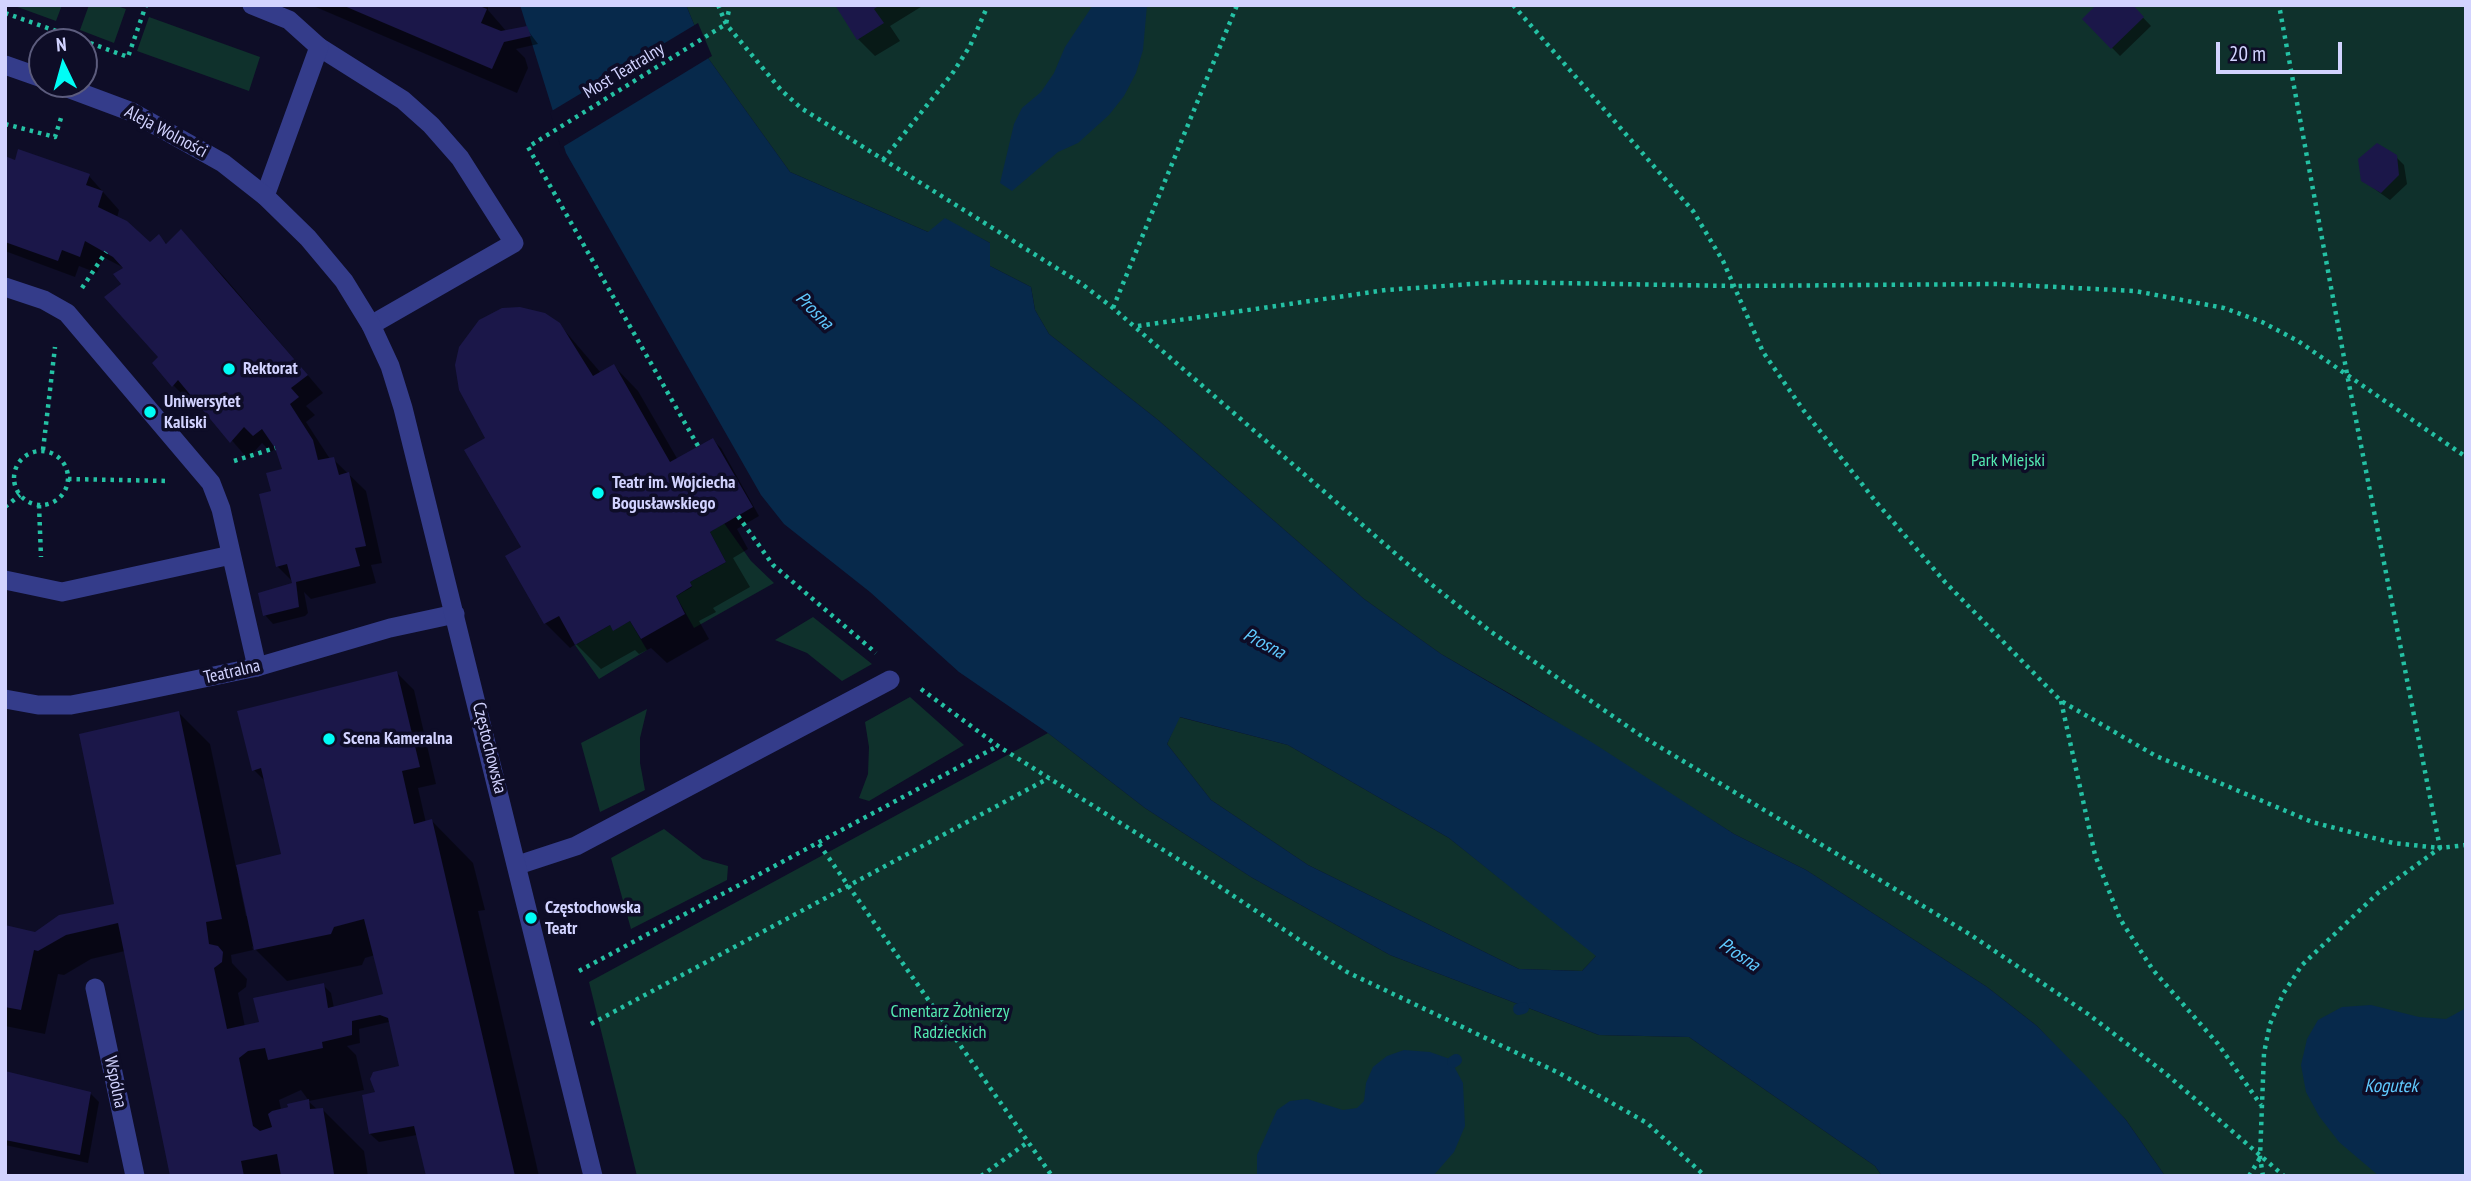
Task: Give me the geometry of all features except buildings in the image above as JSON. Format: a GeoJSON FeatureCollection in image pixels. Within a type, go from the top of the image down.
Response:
{"type":"FeatureCollection","features":[{"type":"Feature","properties":{"kind":"street"},"geometry":{"type":"LineString","coordinates":[[252,5],[289,20],[319,47],[403,100],[460,158],[514,243],[371,326]]}},
{"type":"Feature","properties":{"kind":"street"},"geometry":{"type":"LineString","coordinates":[[265,196],[319,47]]}},
{"type":"Feature","properties":{"kind":"street"},"geometry":{"type":"LineString","coordinates":[[5,65],[28,73]]}},
{"type":"Feature","properties":{"kind":"street","name":"Aleja Wolności"},"geometry":{"type":"LineString","coordinates":[[94,98],[132,112],[178,135],[223,163],[265,196],[308,238],[344,281],[371,326]]}},
{"type":"Feature","properties":{"kind":"street"},"geometry":{"type":"LineString","coordinates":[[5,287],[44,300],[67,313],[186,450],[211,483],[221,509],[257,667]]}},
{"type":"Feature","properties":{"kind":"street","name":"Częstochowska"},"geometry":{"type":"LineString","coordinates":[[371,326],[390,366],[403,408],[519,865],[593,1176]]}},
{"type":"Feature","properties":{"kind":"street"},"geometry":{"type":"LineString","coordinates":[[5,580],[62,592],[231,555]]}},
{"type":"Feature","properties":{"kind":"street","name":"Teatralna"},"geometry":{"type":"LineString","coordinates":[[5,699],[38,705],[71,705],[257,667],[390,628],[455,614]]}},
{"type":"Feature","properties":{"kind":"street"},"geometry":{"type":"LineString","coordinates":[[519,865],[576,846],[890,680]]}},
{"type":"Feature","properties":{"kind":"street","name":"Wspólna"},"geometry":{"type":"LineString","coordinates":[[95,988],[135,1176]]}},
{"type":"Feature","properties":{"kind":"path"},"geometry":{"type":"LineString","coordinates":[[98,46],[128,57],[146,5]]}},
{"type":"Feature","properties":{"kind":"path"},"geometry":{"type":"LineString","coordinates":[[718,5],[726,24],[781,90],[801,108],[1071,278],[1137,326],[1427,580],[1490,631],[1640,735],[1948,920],[2088,1014],[2165,1073],[2284,1176]]}},
{"type":"Feature","properties":{"kind":"path"},"geometry":{"type":"LineString","coordinates":[[726,24],[730,5]]}},
{"type":"Feature","properties":{"kind":"path"},"geometry":{"type":"LineString","coordinates":[[883,160],[958,64],[988,5]]}},
{"type":"Feature","properties":{"kind":"path"},"geometry":{"type":"LineString","coordinates":[[1113,308],[1237,5]]}},
{"type":"Feature","properties":{"kind":"path"},"geometry":{"type":"LineString","coordinates":[[1513,5],[1693,211],[1709,234],[1763,352],[1869,493],[1945,582],[2061,701],[2156,756],[2312,822],[2393,843],[2440,848],[2466,845]]}},
{"type":"Feature","properties":{"kind":"path"},"geometry":{"type":"LineString","coordinates":[[2279,5],[2347,374],[2440,848]]}},
{"type":"Feature","properties":{"kind":"path"},"geometry":{"type":"LineString","coordinates":[[5,13],[48,28]]}},
{"type":"Feature","properties":{"kind":"path","name":"Most Teatralny"},"geometry":{"type":"LineString","coordinates":[[698,446],[528,147],[726,24]]}},
{"type":"Feature","properties":{"kind":"path"},"geometry":{"type":"LineString","coordinates":[[5,124],[54,136],[62,98]]}},
{"type":"Feature","properties":{"kind":"path"},"geometry":{"type":"LineString","coordinates":[[1137,326],[1373,292],[1512,282],[1734,286],[1996,284],[2135,291],[2186,298],[2262,322],[2298,341],[2466,457]]}},
{"type":"Feature","properties":{"kind":"path"},"geometry":{"type":"LineString","coordinates":[[34,451],[52,453],[65,466],[68,484],[57,500],[39,505],[20,495],[13,476],[20,460],[34,451]]}},
{"type":"Feature","properties":{"kind":"path"},"geometry":{"type":"LineString","coordinates":[[5,507],[20,495]]}},
{"type":"Feature","properties":{"kind":"path"},"geometry":{"type":"LineString","coordinates":[[39,505],[41,587]]}},
{"type":"Feature","properties":{"kind":"path"},"geometry":{"type":"LineString","coordinates":[[738,516],[773,565],[878,655]]}},
{"type":"Feature","properties":{"kind":"path"},"geometry":{"type":"LineString","coordinates":[[910,681],[998,746],[1348,972],[1559,1073],[1647,1123],[1705,1176]]}},
{"type":"Feature","properties":{"kind":"path"},"geometry":{"type":"LineString","coordinates":[[2061,701],[2095,855],[2120,919],[2152,970],[2218,1044],[2261,1105]]}},
{"type":"Feature","properties":{"kind":"path"},"geometry":{"type":"LineString","coordinates":[[579,971],[998,746]]}},
{"type":"Feature","properties":{"kind":"path"},"geometry":{"type":"LineString","coordinates":[[591,1024],[1049,778]]}},
{"type":"Feature","properties":{"kind":"path"},"geometry":{"type":"LineString","coordinates":[[819,844],[1052,1176]]}},
{"type":"Feature","properties":{"kind":"path"},"geometry":{"type":"LineString","coordinates":[[2263,1176],[2260,1157],[2264,1053],[2270,1024],[2283,995],[2302,965],[2379,892],[2440,848]]}},
{"type":"Feature","properties":{"kind":"path"},"geometry":{"type":"LineString","coordinates":[[981,1176],[1028,1142]]}},
{"type":"Feature","properties":{"kind":"path"},"geometry":{"type":"LineString","coordinates":[[2249,1176],[2260,1157]]}},
{"type":"Feature","properties":{"kind":"green space"},"geometry":{"type":"Polygon","coordinates":[[[12,5],[62,5],[56,21],[12,5]]]}},
{"type":"Feature","properties":{"kind":"green space"},"geometry":{"type":"Polygon","coordinates":[[[89,5],[114,5],[126,9],[114,43],[98,37],[98,28],[81,28],[89,5]]]}},
{"type":"Feature","properties":{"kind":"green space","name":"Park Miejski"},"geometry":{"type":"Polygon","coordinates":[[[686,5],[2466,5],[2466,1176],[2165,1176],[2126,1120],[2037,1026],[1987,987],[1806,870],[1734,834],[1526,703],[1441,654],[1364,599],[1158,420],[1049,334],[1035,310],[1031,287],[990,266],[990,243],[969,232],[928,232],[790,172],[708,58],[686,5]]]}},
{"type":"Feature","properties":{"kind":"green space"},"geometry":{"type":"Polygon","coordinates":[[[149,17],[260,57],[249,91],[137,51],[149,17]]]}},
{"type":"Feature","properties":{"kind":"green space"},"geometry":{"type":"Polygon","coordinates":[[[724,523],[751,561],[774,583],[694,628],[676,596],[692,587],[690,582],[726,562],[710,532],[724,523]]]}},
{"type":"Feature","properties":{"kind":"green space"},"geometry":{"type":"Polygon","coordinates":[[[813,617],[872,664],[842,681],[807,653],[775,640],[813,617]]]}},
{"type":"Feature","properties":{"kind":"green space"},"geometry":{"type":"Polygon","coordinates":[[[630,621],[647,650],[599,679],[575,645],[610,625],[613,630],[630,621]]]}},
{"type":"Feature","properties":{"kind":"green space"},"geometry":{"type":"Polygon","coordinates":[[[910,697],[964,745],[869,801],[859,798],[868,774],[869,747],[865,722],[910,697]]]}},
{"type":"Feature","properties":{"kind":"green space"},"geometry":{"type":"Polygon","coordinates":[[[647,709],[640,738],[640,763],[645,790],[600,812],[581,743],[647,709]]]}},
{"type":"Feature","properties":{"kind":"green space"},"geometry":{"type":"Polygon","coordinates":[[[1179,717],[1288,745],[1449,838],[1597,955],[1582,971],[1519,969],[1308,865],[1211,800],[1167,744],[1179,717]]]}},
{"type":"Feature","properties":{"kind":"green space","name":"Cmentarz Żołnierzy Radzieckich"},"geometry":{"type":"Polygon","coordinates":[[[1048,733],[1145,808],[1251,877],[1390,955],[1599,1035],[1689,1037],[1875,1166],[1882,1176],[637,1176],[589,982],[1048,733]]]}},
{"type":"Feature","properties":{"kind":"green space"},"geometry":{"type":"Polygon","coordinates":[[[664,829],[703,859],[728,866],[727,880],[631,929],[611,858],[664,829]]]}},
{"type":"Feature","properties":{"kind":"water","name":"Prosna"},"geometry":{"type":"Polygon","coordinates":[[[520,5],[686,5],[708,58],[790,172],[928,232],[945,218],[990,243],[990,266],[1031,287],[1035,310],[1049,334],[1158,420],[1364,599],[1441,654],[1593,743],[1734,834],[1806,870],[1987,987],[2037,1026],[2088,1078],[2126,1120],[2165,1176],[1882,1176],[1875,1166],[1689,1037],[1599,1035],[1390,955],[1251,877],[1145,808],[1048,733],[959,672],[870,592],[784,524],[761,495],[566,153],[520,5]],[[1180,717],[1167,744],[1211,800],[1308,865],[1519,969],[1582,971],[1596,956],[1449,838],[1288,745],[1180,717]]]}},
{"type":"Feature","properties":{"kind":"water"},"geometry":{"type":"Polygon","coordinates":[[[1093,5],[1147,5],[1143,50],[1136,73],[1124,96],[1109,115],[1078,143],[1058,152],[1012,191],[1000,183],[1014,124],[1022,108],[1041,92],[1054,73],[1065,47],[1093,5]]]}},
{"type":"Feature","properties":{"kind":"water","name":"Kogutek"},"geometry":{"type":"Polygon","coordinates":[[[2371,1005],[2419,1017],[2446,1019],[2466,1008],[2466,1176],[2379,1176],[2339,1142],[2319,1116],[2306,1092],[2301,1065],[2307,1039],[2318,1020],[2342,1007],[2371,1005]]]}},
{"type":"Feature","properties":{"kind":"water"},"geometry":{"type":"Polygon","coordinates":[[[1404,1050],[1430,1052],[1450,1059],[1463,1083],[1465,1126],[1454,1152],[1433,1176],[1257,1176],[1257,1155],[1277,1110],[1290,1101],[1307,1099],[1343,1110],[1357,1108],[1364,1101],[1366,1083],[1373,1067],[1387,1056],[1404,1050]]]}},
{"type":"Feature","properties":{"kind":"pier"},"geometry":{"type":"Polygon","coordinates":[[[698,23],[712,56],[561,148],[550,112],[698,23]]]}},
{"type":"Feature","properties":{"kind":"waterway"},"geometry":{"type":"LineString","coordinates":[[1519,1009],[1523,1008]]}},
{"type":"Feature","properties":{"kind":"place","name":"Rektorat"},"geometry":{"type":"Point","coordinates":[229,369]}},
{"type":"Feature","properties":{"kind":"place","name":"Uniwersytet Kaliski"},"geometry":{"type":"Point","coordinates":[150,412]}},
{"type":"Feature","properties":{"kind":"place","name":"Teatr im. Wojciecha Bogusławskiego"},"geometry":{"type":"Point","coordinates":[598,493]}},
{"type":"Feature","properties":{"kind":"place","name":"Scena Kameralna"},"geometry":{"type":"Point","coordinates":[329,739]}},
{"type":"Feature","properties":{"kind":"place","name":"Częstochowska Teatr"},"geometry":{"type":"Point","coordinates":[531,918]}}]}
